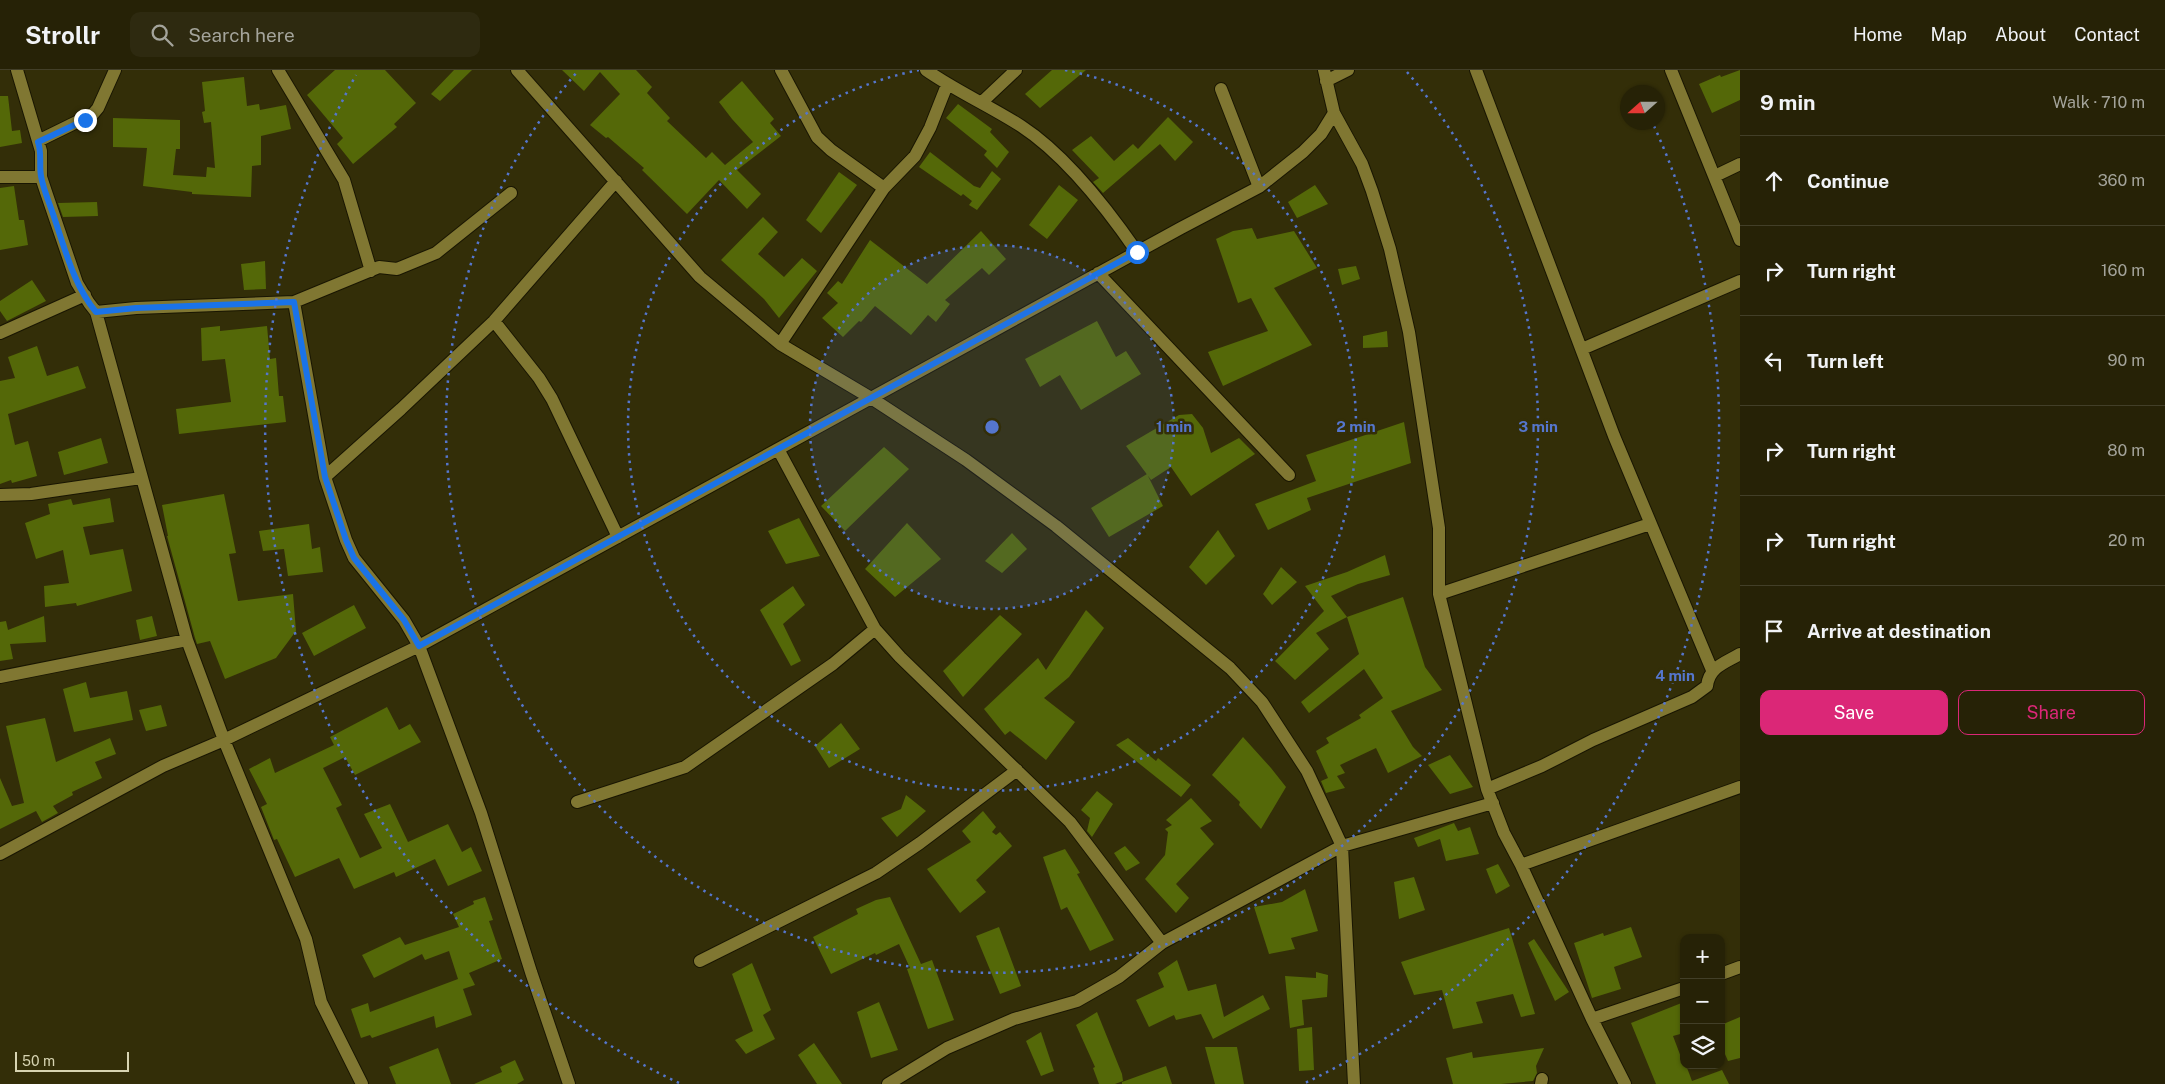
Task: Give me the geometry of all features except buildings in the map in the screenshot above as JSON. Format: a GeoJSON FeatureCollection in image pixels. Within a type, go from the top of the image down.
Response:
{"type":"FeatureCollection","features":[{"type":"Feature","properties":{"kind":"street"},"geometry":{"type":"LineString","coordinates":[[17,70],[41,151],[41,176],[77,283],[96,312],[186,640],[224,740],[306,939],[321,1002],[362,1084]]}},
{"type":"Feature","properties":{"kind":"street"},"geometry":{"type":"LineString","coordinates":[[38,142],[93,114],[115,70]]}},
{"type":"Feature","properties":{"kind":"street"},"geometry":{"type":"LineString","coordinates":[[278,70],[344,180],[371,270]]}},
{"type":"Feature","properties":{"kind":"street"},"geometry":{"type":"LineString","coordinates":[[517,70],[700,277],[780,344],[871,398],[966,460],[1056,526],[1230,668],[1262,702],[1307,771],[1342,846],[1352,1083]]}},
{"type":"Feature","properties":{"kind":"street"},"geometry":{"type":"LineString","coordinates":[[781,70],[817,136],[831,150],[884,188]]}},
{"type":"Feature","properties":{"kind":"street"},"geometry":{"type":"LineString","coordinates":[[926,70],[947,85],[982,102],[1023,127],[1062,160],[1120,228],[1137,252]]}},
{"type":"Feature","properties":{"kind":"street"},"geometry":{"type":"LineString","coordinates":[[982,102],[1016,70]]}},
{"type":"Feature","properties":{"kind":"street"},"geometry":{"type":"LineString","coordinates":[[1348,70],[1325,75],[1334,114],[1362,164],[1390,249],[1410,332],[1439,528],[1440,594],[1487,789],[1504,834],[1521,864],[1592,1019],[1625,1084]]}},
{"type":"Feature","properties":{"kind":"street"},"geometry":{"type":"LineString","coordinates":[[1476,70],[1614,436],[1712,670]]}},
{"type":"Feature","properties":{"kind":"street"},"geometry":{"type":"LineString","coordinates":[[1670,70],[1740,240]]}},
{"type":"Feature","properties":{"kind":"street"},"geometry":{"type":"LineString","coordinates":[[780,344],[884,188],[915,156],[930,128],[947,85]]}},
{"type":"Feature","properties":{"kind":"street"},"geometry":{"type":"LineString","coordinates":[[1221,89],[1259,187]]}},
{"type":"Feature","properties":{"kind":"street"},"geometry":{"type":"LineString","coordinates":[[0,854],[163,766],[224,740],[419,646],[1259,187],[1303,152],[1321,134],[1334,114]]}},
{"type":"Feature","properties":{"kind":"street"},"geometry":{"type":"LineString","coordinates":[[1715,176],[1740,164]]}},
{"type":"Feature","properties":{"kind":"street"},"geometry":{"type":"LineString","coordinates":[[0,177],[41,176]]}},
{"type":"Feature","properties":{"kind":"street"},"geometry":{"type":"LineString","coordinates":[[325,477],[401,409],[494,321],[616,181]]}},
{"type":"Feature","properties":{"kind":"street"},"geometry":{"type":"LineString","coordinates":[[96,312],[136,308],[294,302],[379,267],[397,269],[436,254],[511,193]]}},
{"type":"Feature","properties":{"kind":"street"},"geometry":{"type":"LineString","coordinates":[[1098,274],[1289,476]]}},
{"type":"Feature","properties":{"kind":"street"},"geometry":{"type":"LineString","coordinates":[[1582,349],[1740,281]]}},
{"type":"Feature","properties":{"kind":"street"},"geometry":{"type":"LineString","coordinates":[[0,333],[85,295]]}},
{"type":"Feature","properties":{"kind":"street"},"geometry":{"type":"LineString","coordinates":[[294,302],[325,477],[346,540],[354,558],[404,620],[419,646],[481,813],[530,972],[570,1084]]}},
{"type":"Feature","properties":{"kind":"street"},"geometry":{"type":"LineString","coordinates":[[494,321],[540,378],[552,399],[618,537]]}},
{"type":"Feature","properties":{"kind":"street"},"geometry":{"type":"LineString","coordinates":[[778,449],[875,629],[900,657],[1070,822],[1162,944]]}},
{"type":"Feature","properties":{"kind":"street"},"geometry":{"type":"LineString","coordinates":[[0,495],[31,494],[141,478]]}},
{"type":"Feature","properties":{"kind":"street"},"geometry":{"type":"LineString","coordinates":[[1440,594],[1650,524]]}},
{"type":"Feature","properties":{"kind":"street"},"geometry":{"type":"LineString","coordinates":[[577,802],[685,768],[833,664],[875,629]]}},
{"type":"Feature","properties":{"kind":"street"},"geometry":{"type":"LineString","coordinates":[[0,677],[186,640]]}},
{"type":"Feature","properties":{"kind":"street"},"geometry":{"type":"LineString","coordinates":[[1487,789],[1542,766],[1592,740],[1692,697],[1706,686],[1708,676],[1712,670],[1740,654]]}},
{"type":"Feature","properties":{"kind":"street"},"geometry":{"type":"LineString","coordinates":[[700,961],[876,873],[920,843],[1017,770]]}},
{"type":"Feature","properties":{"kind":"street"},"geometry":{"type":"LineString","coordinates":[[1521,864],[1740,787]]}},
{"type":"Feature","properties":{"kind":"street"},"geometry":{"type":"LineString","coordinates":[[888,1084],[947,1048],[1014,1019],[1077,1001],[1119,977],[1162,944],[1342,846],[1493,802]]}},
{"type":"Feature","properties":{"kind":"street"},"geometry":{"type":"LineString","coordinates":[[1725,973],[1740,967]]}},
{"type":"Feature","properties":{"kind":"street"},"geometry":{"type":"LineString","coordinates":[[1592,1019],[1680,989]]}},
{"type":"Feature","properties":{"kind":"route"},"geometry":{"type":"LineString","coordinates":[[85,120],[38,142],[41,151],[41,176],[46,192],[77,283],[89,304],[96,312],[136,308],[294,302],[325,477],[346,540],[354,558],[404,620],[419,646],[1137,252]]}}]}
